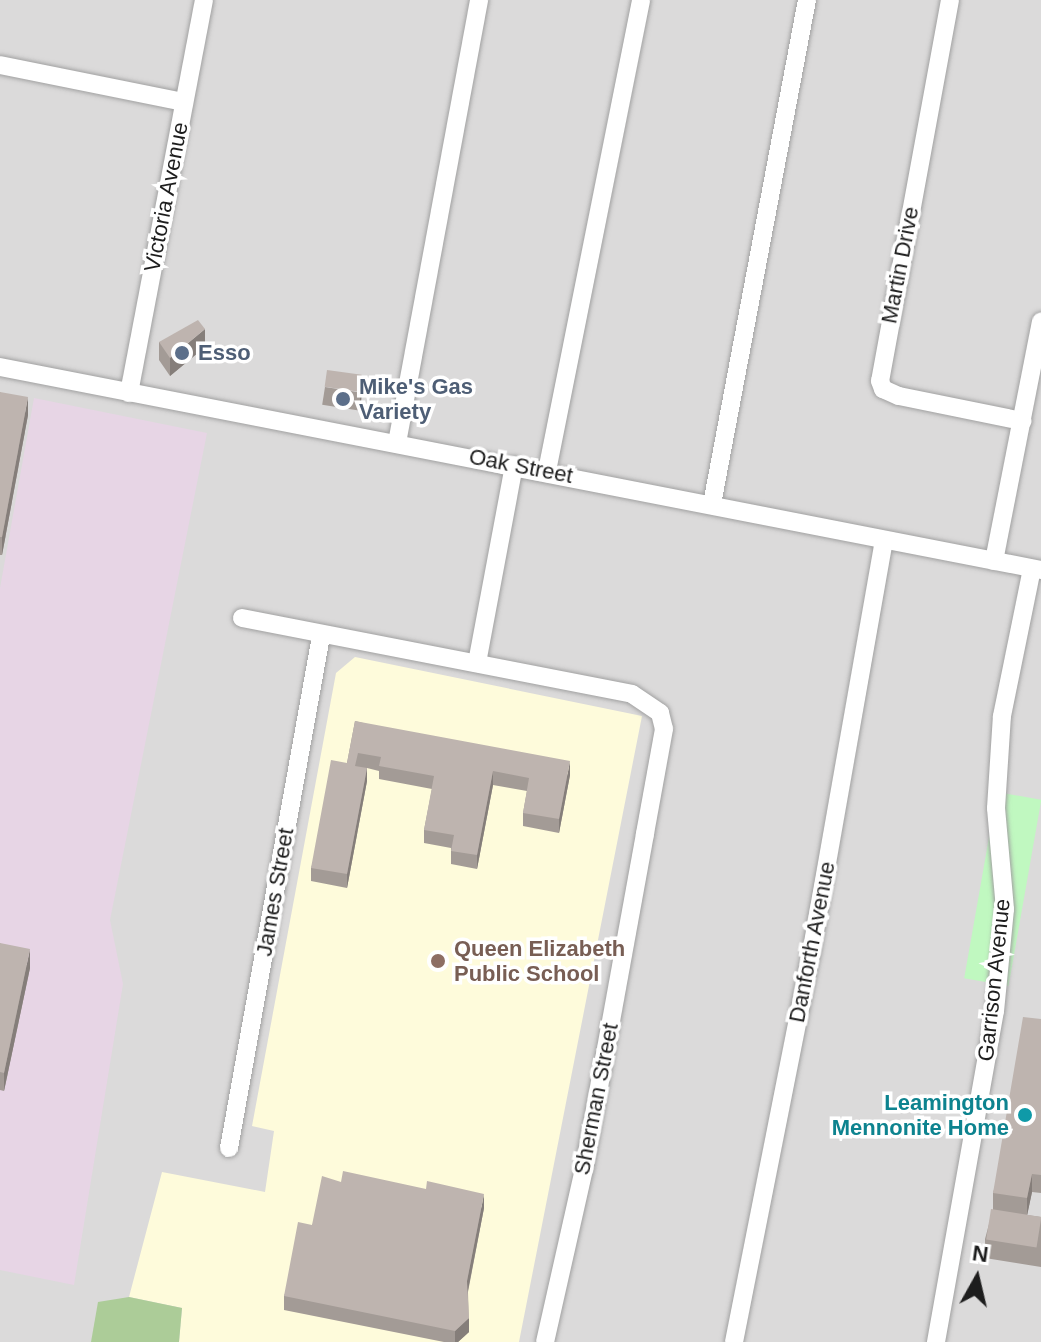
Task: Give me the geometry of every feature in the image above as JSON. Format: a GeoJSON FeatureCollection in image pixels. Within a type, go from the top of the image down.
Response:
{"type":"FeatureCollection","features":[{"type":"Feature","properties":{"kind":"street","name":"Victoria Avenue"},"geometry":{"type":"LineString","coordinates":[[129,393],[204,0]]}},
{"type":"Feature","properties":{"kind":"street"},"geometry":{"type":"LineString","coordinates":[[397,443],[479,0]]}},
{"type":"Feature","properties":{"kind":"street"},"geometry":{"type":"LineString","coordinates":[[547,471],[641,0]]}},
{"type":"Feature","properties":{"kind":"street"},"geometry":{"type":"LineString","coordinates":[[712,504],[807,0]]}},
{"type":"Feature","properties":{"kind":"street","name":"Martin Drive"},"geometry":{"type":"LineString","coordinates":[[950,0],[880,381],[883,389],[899,396],[1022,421]]}},
{"type":"Feature","properties":{"kind":"street"},"geometry":{"type":"LineString","coordinates":[[0,65],[183,102]]}},
{"type":"Feature","properties":{"kind":"street"},"geometry":{"type":"LineString","coordinates":[[994,561],[1022,421],[1037,364],[1041,322]]}},
{"type":"Feature","properties":{"kind":"street","name":"Oak Street"},"geometry":{"type":"LineString","coordinates":[[0,367],[547,471],[884,541],[1036,569]]}},
{"type":"Feature","properties":{"kind":"street"},"geometry":{"type":"LineString","coordinates":[[242,618],[321,636],[477,663],[514,465]]}},
{"type":"Feature","properties":{"kind":"street","name":"Danforth Avenue"},"geometry":{"type":"LineString","coordinates":[[734,1342],[811,954],[884,541]]}},
{"type":"Feature","properties":{"kind":"street","name":"Garrison Avenue"},"geometry":{"type":"LineString","coordinates":[[936,1342],[995,1011],[1005,909],[996,808],[1002,716],[1036,569]]}},
{"type":"Feature","properties":{"kind":"street","name":"James Street"},"geometry":{"type":"LineString","coordinates":[[229,1148],[321,636]]}},
{"type":"Feature","properties":{"kind":"street","name":"Sherman Street"},"geometry":{"type":"LineString","coordinates":[[477,663],[632,694],[660,713],[664,729],[584,1169],[545,1342]]}},
{"type":"Feature","properties":{"kind":"shaded area"},"geometry":{"type":"Polygon","coordinates":[[[0,0],[1041,0],[1041,1342],[0,1342],[0,0]]]}},
{"type":"Feature","properties":{"kind":"shaded area"},"geometry":{"type":"Polygon","coordinates":[[[34,398],[207,433],[110,920],[123,984],[74,1285],[0,1270],[0,588],[34,398]]]}},
{"type":"Feature","properties":{"kind":"shaded area","name":"Queen Elizabeth Public School"},"geometry":{"type":"Polygon","coordinates":[[[355,657],[642,716],[519,1342],[179,1342],[182,1308],[129,1297],[162,1172],[265,1192],[274,1131],[252,1126],[336,673],[355,657]]]}},
{"type":"Feature","properties":{"kind":"green space"},"geometry":{"type":"Polygon","coordinates":[[[997,792],[1041,800],[1008,986],[964,978],[997,792]]]}},
{"type":"Feature","properties":{"kind":"green space"},"geometry":{"type":"Polygon","coordinates":[[[129,1297],[182,1308],[179,1342],[91,1342],[98,1302],[129,1297]]]}},
{"type":"Feature","properties":{"kind":"building"},"geometry":{"type":"Polygon","coordinates":[[[198,320],[205,329],[170,358],[159,342],[198,320]]]}},
{"type":"Feature","properties":{"kind":"building"},"geometry":{"type":"Polygon","coordinates":[[[327,370],[362,375],[359,392],[325,387],[327,370]]]}},
{"type":"Feature","properties":{"kind":"building"},"geometry":{"type":"Polygon","coordinates":[[[0,392],[28,397],[2,537],[0,537],[0,392]]]}},
{"type":"Feature","properties":{"kind":"building"},"geometry":{"type":"Polygon","coordinates":[[[355,721],[570,761],[559,819],[523,813],[529,778],[493,771],[477,855],[451,851],[454,835],[424,830],[434,776],[379,766],[381,757],[358,753],[355,766],[367,768],[347,874],[311,868],[331,760],[347,763],[355,721]]]}},
{"type":"Feature","properties":{"kind":"building"},"geometry":{"type":"Polygon","coordinates":[[[0,943],[30,949],[4,1073],[0,1072],[0,943]]]}},
{"type":"Feature","properties":{"kind":"building","name":"Leamington Mennonite Home"},"geometry":{"type":"Polygon","coordinates":[[[1023,1017],[1041,1019],[1041,1175],[1032,1174],[1027,1198],[993,1193],[1023,1017]]]}},
{"type":"Feature","properties":{"kind":"building"},"geometry":{"type":"Polygon","coordinates":[[[343,1171],[426,1189],[427,1181],[484,1194],[467,1281],[469,1318],[455,1331],[284,1296],[298,1222],[312,1225],[322,1176],[341,1182],[343,1171]]]}},
{"type":"Feature","properties":{"kind":"building"},"geometry":{"type":"Polygon","coordinates":[[[991,1209],[1041,1217],[1037,1248],[986,1240],[991,1209]]]}},
{"type":"Feature","properties":{"kind":"place","name":"Esso"},"geometry":{"type":"Point","coordinates":[182,353]}},
{"type":"Feature","properties":{"kind":"place","name":"Mike's Gas Variety"},"geometry":{"type":"Point","coordinates":[343,399]}},
{"type":"Feature","properties":{"kind":"place","name":"Queen Elizabeth Public School"},"geometry":{"type":"Point","coordinates":[438,961]}},
{"type":"Feature","properties":{"kind":"place","name":"Leamington Mennonite Home"},"geometry":{"type":"Point","coordinates":[1025,1115]}}]}
